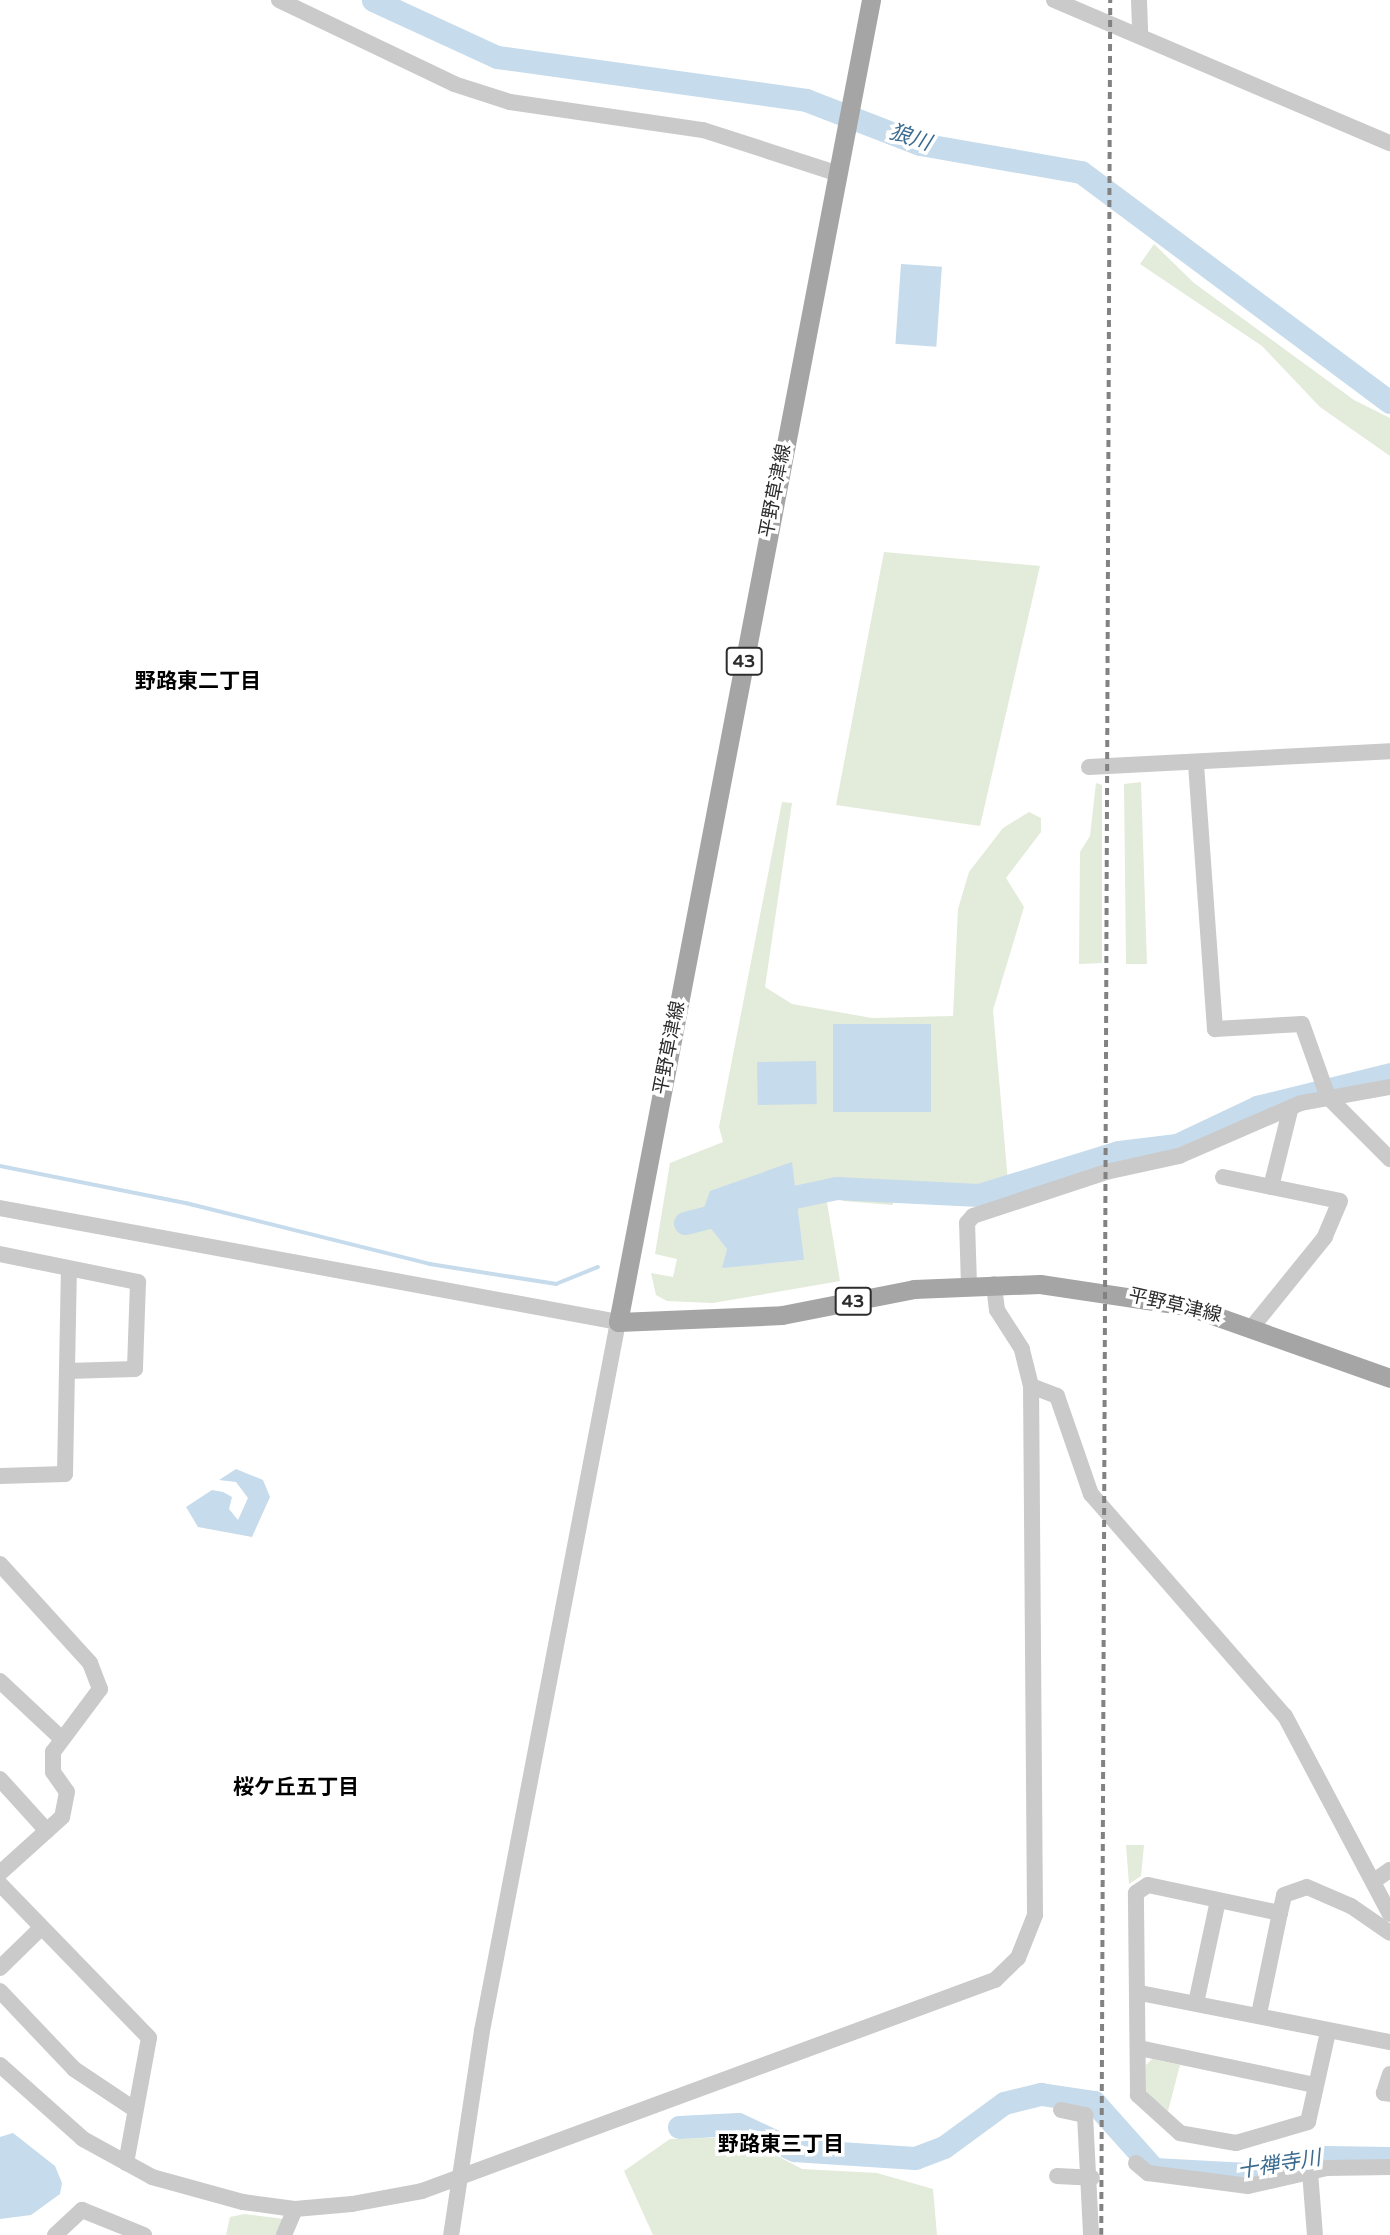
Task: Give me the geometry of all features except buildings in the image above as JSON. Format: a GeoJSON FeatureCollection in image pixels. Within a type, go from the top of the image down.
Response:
{"type":"FeatureCollection","features":[{"type":"Feature","properties":{"kind":"main road","name":"平野草津線"},"geometry":{"type":"LineString","coordinates":[[871,0],[618,1322],[782,1315],[969,1284],[994,1284],[1149,1298],[1252,1327],[1390,1378]]}},
{"type":"Feature","properties":{"kind":"street"},"geometry":{"type":"LineString","coordinates":[[278,0],[454,84],[510,102],[703,130],[836,173]]}},
{"type":"Feature","properties":{"kind":"street"},"geometry":{"type":"LineString","coordinates":[[1054,0],[1390,142]]}},
{"type":"Feature","properties":{"kind":"street"},"geometry":{"type":"LineString","coordinates":[[1139,0],[1140,35]]}},
{"type":"Feature","properties":{"kind":"street"},"geometry":{"type":"LineString","coordinates":[[1089,766],[1196,764],[1390,751]]}},
{"type":"Feature","properties":{"kind":"street"},"geometry":{"type":"LineString","coordinates":[[1196,764],[1215,1029],[1302,1024],[1326,1089],[1390,1159]]}},
{"type":"Feature","properties":{"kind":"street"},"geometry":{"type":"LineString","coordinates":[[969,1284],[967,1223],[973,1216],[1106,1172],[1179,1156],[1292,1107],[1326,1089],[1390,1087]]}},
{"type":"Feature","properties":{"kind":"street"},"geometry":{"type":"LineString","coordinates":[[1271,1187],[1292,1107]]}},
{"type":"Feature","properties":{"kind":"street"},"geometry":{"type":"LineString","coordinates":[[1223,1177],[1340,1201],[1325,1237],[1252,1327]]}},
{"type":"Feature","properties":{"kind":"street"},"geometry":{"type":"LineString","coordinates":[[0,1208],[618,1322],[485,2017],[463,2176],[451,2235]]}},
{"type":"Feature","properties":{"kind":"street"},"geometry":{"type":"LineString","coordinates":[[0,1254],[138,1282],[138,1364],[131,1371],[67,1371]]}},
{"type":"Feature","properties":{"kind":"street"},"geometry":{"type":"LineString","coordinates":[[0,1476],[65,1474],[69,1270]]}},
{"type":"Feature","properties":{"kind":"street"},"geometry":{"type":"LineString","coordinates":[[0,2065],[41,2107],[127,2163],[191,2189],[295,2209],[410,2193],[463,2176],[978,1989],[1018,1958],[1035,1915],[1031,1386],[1022,1349],[998,1310],[994,1284]]}},
{"type":"Feature","properties":{"kind":"street"},"geometry":{"type":"LineString","coordinates":[[1031,1386],[1057,1395],[1091,1494],[1285,1716],[1390,1914]]}},
{"type":"Feature","properties":{"kind":"street"},"geometry":{"type":"LineString","coordinates":[[0,1564],[90,1663],[98,1682],[95,1703],[62,1739],[51,1762],[67,1793],[67,1806],[47,1831],[0,1873]]}},
{"type":"Feature","properties":{"kind":"street"},"geometry":{"type":"LineString","coordinates":[[0,1681],[62,1739]]}},
{"type":"Feature","properties":{"kind":"street"},"geometry":{"type":"LineString","coordinates":[[0,1779],[47,1831]]}},
{"type":"Feature","properties":{"kind":"street"},"geometry":{"type":"LineString","coordinates":[[1374,1881],[1390,1870]]}},
{"type":"Feature","properties":{"kind":"street"},"geometry":{"type":"LineString","coordinates":[[0,1884],[40,1929],[149,2038],[134,2109],[127,2163]]}},
{"type":"Feature","properties":{"kind":"street"},"geometry":{"type":"LineString","coordinates":[[1280,1913],[1148,1885],[1136,1893],[1140,1993],[1138,2095],[1180,2133],[1236,2143],[1308,2122],[1328,2032]]}},
{"type":"Feature","properties":{"kind":"street"},"geometry":{"type":"LineString","coordinates":[[1259,2014],[1284,1895],[1307,1886],[1351,1906],[1390,1933]]}},
{"type":"Feature","properties":{"kind":"street"},"geometry":{"type":"LineString","coordinates":[[1196,2003],[1218,1900]]}},
{"type":"Feature","properties":{"kind":"street"},"geometry":{"type":"LineString","coordinates":[[0,1968],[40,1929]]}},
{"type":"Feature","properties":{"kind":"street"},"geometry":{"type":"LineString","coordinates":[[0,1991],[74,2069],[134,2109]]}},
{"type":"Feature","properties":{"kind":"street"},"geometry":{"type":"LineString","coordinates":[[1140,1993],[1259,2014],[1328,2032],[1390,2042]]}},
{"type":"Feature","properties":{"kind":"street"},"geometry":{"type":"LineString","coordinates":[[1139,2048],[1315,2085]]}},
{"type":"Feature","properties":{"kind":"street"},"geometry":{"type":"LineString","coordinates":[[1390,2074],[1384,2093],[1390,2094]]}},
{"type":"Feature","properties":{"kind":"street"},"geometry":{"type":"LineString","coordinates":[[1061,2110],[1086,2115],[1092,2178],[1091,2235]]}},
{"type":"Feature","properties":{"kind":"street"},"geometry":{"type":"LineString","coordinates":[[1136,2163],[1148,2173],[1210,2185],[1248,2186],[1310,2172],[1390,2167]]}},
{"type":"Feature","properties":{"kind":"street"},"geometry":{"type":"LineString","coordinates":[[1310,2172],[1315,2235]]}},
{"type":"Feature","properties":{"kind":"street"},"geometry":{"type":"LineString","coordinates":[[1057,2176],[1092,2178]]}},
{"type":"Feature","properties":{"kind":"street"},"geometry":{"type":"LineString","coordinates":[[284,2235],[295,2209]]}},
{"type":"Feature","properties":{"kind":"street"},"geometry":{"type":"LineString","coordinates":[[55,2235],[82,2210],[136,2234]]}},
{"type":"Feature","properties":{"kind":"green space"},"geometry":{"type":"Polygon","coordinates":[[[1154,244],[1194,283],[1354,400],[1390,418],[1390,456],[1320,407],[1262,346],[1140,264],[1154,244]]]}},
{"type":"Feature","properties":{"kind":"green space"},"geometry":{"type":"Polygon","coordinates":[[[884,552],[1040,566],[980,826],[836,805],[884,552]]]}},
{"type":"Feature","properties":{"kind":"green space"},"geometry":{"type":"Polygon","coordinates":[[[1141,782],[1147,964],[1126,964],[1124,784],[1141,782]]]}},
{"type":"Feature","properties":{"kind":"green space"},"geometry":{"type":"Polygon","coordinates":[[[1096,783],[1102,785],[1102,963],[1079,964],[1080,852],[1090,836],[1096,783]]]}},
{"type":"Feature","properties":{"kind":"green space"},"geometry":{"type":"Polygon","coordinates":[[[782,802],[792,803],[765,987],[792,1004],[872,1018],[953,1016],[958,909],[969,872],[1003,828],[1029,812],[1041,818],[1041,832],[1006,878],[1024,907],[993,1010],[1008,1182],[987,1189],[893,1190],[893,1205],[843,1201],[839,1193],[826,1196],[840,1281],[713,1303],[667,1301],[656,1295],[651,1273],[673,1277],[677,1259],[655,1254],[670,1163],[723,1142],[719,1127],[782,802]],[[702,1216],[727,1249],[723,1267],[804,1260],[702,1216]]]}},
{"type":"Feature","properties":{"kind":"green space"},"geometry":{"type":"Polygon","coordinates":[[[1126,1845],[1144,1845],[1141,1876],[1129,1884],[1126,1845]]]}},
{"type":"Feature","properties":{"kind":"green space"},"geometry":{"type":"Polygon","coordinates":[[[1152,2059],[1180,2065],[1168,2111],[1145,2092],[1146,2065],[1152,2059]]]}},
{"type":"Feature","properties":{"kind":"green space"},"geometry":{"type":"Polygon","coordinates":[[[742,2137],[802,2169],[877,2173],[933,2189],[937,2235],[653,2235],[624,2171],[670,2139],[742,2137]]]}},
{"type":"Feature","properties":{"kind":"green space"},"geometry":{"type":"Polygon","coordinates":[[[244,2214],[284,2219],[277,2235],[226,2235],[230,2217],[244,2214]]]}},
{"type":"Feature","properties":{"kind":"water"},"geometry":{"type":"Polygon","coordinates":[[[901,264],[942,267],[936,347],[895,344],[901,264]]]}},
{"type":"Feature","properties":{"kind":"water"},"geometry":{"type":"Polygon","coordinates":[[[833,1024],[931,1024],[931,1112],[833,1112],[833,1024]]]}},
{"type":"Feature","properties":{"kind":"water"},"geometry":{"type":"Polygon","coordinates":[[[816,1061],[817,1104],[758,1105],[757,1062],[816,1061]]]}},
{"type":"Feature","properties":{"kind":"water"},"geometry":{"type":"Polygon","coordinates":[[[792,1162],[804,1260],[722,1268],[727,1249],[701,1216],[710,1191],[792,1162]]]}},
{"type":"Feature","properties":{"kind":"water"},"geometry":{"type":"Polygon","coordinates":[[[236,1469],[263,1480],[270,1497],[252,1537],[198,1527],[186,1507],[212,1490],[223,1492],[232,1497],[229,1509],[238,1520],[248,1498],[236,1482],[219,1480],[236,1469]]]}},
{"type":"Feature","properties":{"kind":"water"},"geometry":{"type":"Polygon","coordinates":[[[13,2133],[55,2166],[62,2183],[60,2194],[31,2215],[0,2219],[0,2137],[13,2133]]]}},
{"type":"Feature","properties":{"kind":"waterway","name":"狼川"},"geometry":{"type":"LineString","coordinates":[[373,0],[497,57],[806,100],[920,144],[1081,172],[1390,402]]}},
{"type":"Feature","properties":{"kind":"waterway"},"geometry":{"type":"LineString","coordinates":[[766,1203],[836,1188],[979,1195],[1119,1152],[1177,1145],[1257,1107],[1390,1074]]}},
{"type":"Feature","properties":{"kind":"waterway"},"geometry":{"type":"LineString","coordinates":[[0,1166],[186,1203],[430,1264],[556,1284],[598,1267]]}},
{"type":"Feature","properties":{"kind":"waterway"},"geometry":{"type":"LineString","coordinates":[[685,1223],[732,1211]]}},
{"type":"Feature","properties":{"kind":"waterway","name":"十禅寺川"},"geometry":{"type":"LineString","coordinates":[[679,2127],[738,2124],[794,2150],[915,2158],[944,2147],[1004,2103],[1041,2094],[1094,2102],[1154,2169],[1247,2174],[1325,2157],[1390,2158]]}},
{"type":"Feature","properties":{"kind":"railway"},"geometry":{"type":"LineString","coordinates":[[1101,2235],[1110,0]]}},
{"type":"Feature","properties":{"kind":"district","name":"野路東二丁目"},"geometry":{"type":"Point","coordinates":[198,682]}},
{"type":"Feature","properties":{"kind":"district","name":"桜ケ丘五丁目"},"geometry":{"type":"Point","coordinates":[296,1788]}},
{"type":"Feature","properties":{"kind":"district","name":"野路東三丁目"},"geometry":{"type":"Point","coordinates":[781,2145]}}]}
